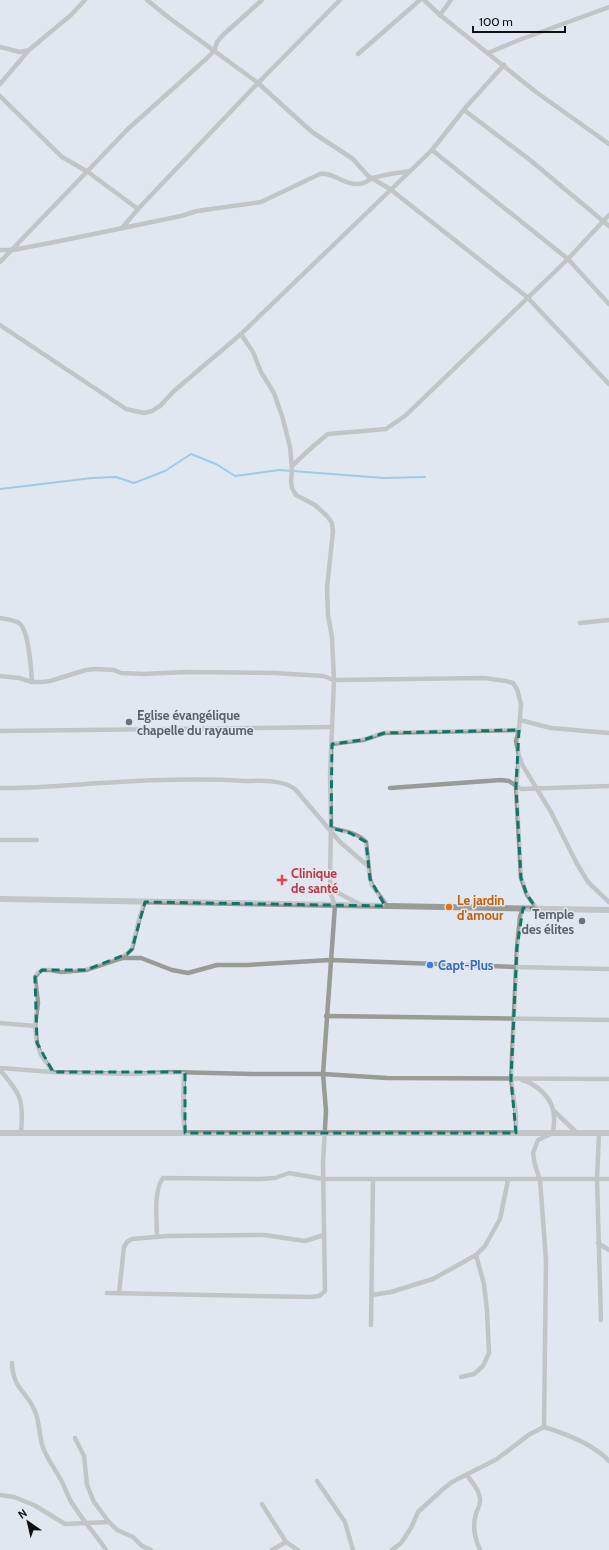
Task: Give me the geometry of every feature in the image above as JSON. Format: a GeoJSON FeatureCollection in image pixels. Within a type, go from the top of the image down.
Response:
{"type":"FeatureCollection","features":[{"type":"Feature","properties":{"kind":"street"},"geometry":{"type":"LineString","coordinates":[[0,84],[29,50],[71,15],[86,0]]}},
{"type":"Feature","properties":{"kind":"street"},"geometry":{"type":"LineString","coordinates":[[147,0],[258,83],[312,132],[353,159],[368,176],[390,189],[528,297],[609,384]]}},
{"type":"Feature","properties":{"kind":"street"},"geometry":{"type":"LineString","coordinates":[[0,262],[14,250],[128,130],[214,51],[217,42],[223,35],[262,0]]}},
{"type":"Feature","properties":{"kind":"street"},"geometry":{"type":"LineString","coordinates":[[122,228],[138,209],[258,83],[340,0]]}},
{"type":"Feature","properties":{"kind":"street"},"geometry":{"type":"LineString","coordinates":[[358,54],[421,0],[431,6],[440,15],[536,92],[609,144]]}},
{"type":"Feature","properties":{"kind":"street"},"geometry":{"type":"LineString","coordinates":[[440,15],[451,0]]}},
{"type":"Feature","properties":{"kind":"street"},"geometry":{"type":"LineString","coordinates":[[488,53],[609,7]]}},
{"type":"Feature","properties":{"kind":"street"},"geometry":{"type":"LineString","coordinates":[[0,47],[20,52],[29,50]]}},
{"type":"Feature","properties":{"kind":"street"},"geometry":{"type":"LineString","coordinates":[[0,325],[126,409],[144,413],[152,411],[160,406],[174,391],[241,334],[432,150],[464,110],[504,65]]}},
{"type":"Feature","properties":{"kind":"street"},"geometry":{"type":"LineString","coordinates":[[0,96],[62,157],[88,172],[138,209]]}},
{"type":"Feature","properties":{"kind":"street"},"geometry":{"type":"LineString","coordinates":[[464,110],[530,160],[604,220],[609,226]]}},
{"type":"Feature","properties":{"kind":"street"},"geometry":{"type":"LineString","coordinates":[[432,150],[568,259],[609,304]]}},
{"type":"Feature","properties":{"kind":"street"},"geometry":{"type":"LineString","coordinates":[[0,250],[14,250],[181,216],[197,211],[261,202],[320,174],[328,173],[348,184],[360,184],[373,178],[392,173],[410,171]]}},
{"type":"Feature","properties":{"kind":"street"},"geometry":{"type":"LineString","coordinates":[[292,466],[328,434],[378,431],[386,429],[405,416],[568,259],[609,215]]}},
{"type":"Feature","properties":{"kind":"street"},"geometry":{"type":"LineString","coordinates":[[106,1293],[319,1296],[325,1291],[326,1286],[323,1163],[326,1111],[323,1074],[334,905],[331,895],[330,776],[334,680],[332,637],[328,615],[327,588],[334,531],[332,523],[327,516],[315,505],[296,495],[292,488],[290,447],[283,419],[274,393],[253,352],[241,334]]}},
{"type":"Feature","properties":{"kind":"street"},"geometry":{"type":"LineString","coordinates":[[0,618],[20,624],[25,634],[32,682]]}},
{"type":"Feature","properties":{"kind":"street"},"geometry":{"type":"LineString","coordinates":[[580,623],[609,620]]}},
{"type":"Feature","properties":{"kind":"street"},"geometry":{"type":"LineString","coordinates":[[0,676],[19,678],[32,682],[50,681],[86,670],[95,669],[114,670],[121,673],[144,674],[186,672],[275,673],[323,676],[334,680],[484,678],[513,683],[517,689],[521,704],[519,730],[516,741],[519,756],[552,812],[576,862],[588,882],[609,902]]}},
{"type":"Feature","properties":{"kind":"street"},"geometry":{"type":"LineString","coordinates":[[520,720],[551,728],[609,733]]}},
{"type":"Feature","properties":{"kind":"street"},"geometry":{"type":"LineString","coordinates":[[0,731],[332,727]]}},
{"type":"Feature","properties":{"kind":"street"},"geometry":{"type":"LineString","coordinates":[[332,744],[363,740],[384,733],[519,730]]}},
{"type":"Feature","properties":{"kind":"street"},"geometry":{"type":"LineString","coordinates":[[519,756],[516,787],[521,878],[527,895],[537,909]]}},
{"type":"Feature","properties":{"kind":"street"},"geometry":{"type":"LineString","coordinates":[[0,788],[139,781],[230,780],[277,782],[295,789],[340,842],[368,866]]}},
{"type":"Feature","properties":{"kind":"street"},"geometry":{"type":"LineString","coordinates":[[390,788],[501,780],[509,782],[521,789],[609,786]]}},
{"type":"Feature","properties":{"kind":"street"},"geometry":{"type":"LineString","coordinates":[[331,830],[350,833],[363,838],[366,842],[368,850],[368,866],[372,885],[387,906]]}},
{"type":"Feature","properties":{"kind":"street"},"geometry":{"type":"LineString","coordinates":[[0,840],[37,840]]}},
{"type":"Feature","properties":{"kind":"street"},"geometry":{"type":"LineString","coordinates":[[331,889],[361,905]]}},
{"type":"Feature","properties":{"kind":"street"},"geometry":{"type":"LineString","coordinates":[[0,899],[609,910]]}},
{"type":"Feature","properties":{"kind":"street"},"geometry":{"type":"LineString","coordinates":[[122,958],[132,949],[145,902]]}},
{"type":"Feature","properties":{"kind":"street"},"geometry":{"type":"LineString","coordinates":[[516,1133],[516,1115],[511,1078],[516,967],[519,927],[523,908]]}},
{"type":"Feature","properties":{"kind":"street"},"geometry":{"type":"LineString","coordinates":[[52,1072],[39,1050],[35,1026],[38,1003],[35,977],[39,972],[50,970],[61,972],[86,970],[122,958],[141,958],[172,970],[188,973],[217,965],[247,965],[330,960],[609,969]]}},
{"type":"Feature","properties":{"kind":"street"},"geometry":{"type":"LineString","coordinates":[[326,1016],[609,1020]]}},
{"type":"Feature","properties":{"kind":"street"},"geometry":{"type":"LineString","coordinates":[[0,1023],[35,1026]]}},
{"type":"Feature","properties":{"kind":"street"},"geometry":{"type":"LineString","coordinates":[[0,1069],[133,1074],[184,1072],[323,1074],[387,1078],[511,1078],[532,1083],[548,1098],[554,1111],[577,1133]]}},
{"type":"Feature","properties":{"kind":"street"},"geometry":{"type":"LineString","coordinates":[[0,1069],[16,1089],[23,1108],[21,1133]]}},
{"type":"Feature","properties":{"kind":"street"},"geometry":{"type":"LineString","coordinates":[[184,1072],[182,1113],[184,1133]]}},
{"type":"Feature","properties":{"kind":"street"},"geometry":{"type":"LineString","coordinates":[[518,1079],[609,1079]]}},
{"type":"Feature","properties":{"kind":"street"},"geometry":{"type":"LineString","coordinates":[[553,1133],[554,1111]]}},
{"type":"Feature","properties":{"kind":"street"},"geometry":{"type":"LineString","coordinates":[[0,1133],[609,1133]]}},
{"type":"Feature","properties":{"kind":"street"},"geometry":{"type":"LineString","coordinates":[[544,1427],[546,1260],[540,1180],[533,1153],[538,1140],[553,1133]]}},
{"type":"Feature","properties":{"kind":"street"},"geometry":{"type":"LineString","coordinates":[[599,1133],[597,1179],[601,1320]]}},
{"type":"Feature","properties":{"kind":"street"},"geometry":{"type":"LineString","coordinates":[[157,1237],[158,1184],[163,1178],[260,1180],[276,1178],[289,1173],[323,1179],[373,1180],[609,1179]]}},
{"type":"Feature","properties":{"kind":"street"},"geometry":{"type":"LineString","coordinates":[[372,1325],[373,1180]]}},
{"type":"Feature","properties":{"kind":"street"},"geometry":{"type":"LineString","coordinates":[[372,1295],[391,1292],[433,1279],[476,1254],[485,1246],[500,1219],[508,1180]]}},
{"type":"Feature","properties":{"kind":"street"},"geometry":{"type":"LineString","coordinates":[[119,1293],[124,1247],[127,1242],[132,1239],[157,1237],[264,1235],[305,1241],[324,1235]]}},
{"type":"Feature","properties":{"kind":"street"},"geometry":{"type":"LineString","coordinates":[[598,1243],[609,1250]]}},
{"type":"Feature","properties":{"kind":"street"},"geometry":{"type":"LineString","coordinates":[[461,1377],[474,1374],[483,1366],[489,1353],[484,1284],[476,1254]]}},
{"type":"Feature","properties":{"kind":"street"},"geometry":{"type":"LineString","coordinates":[[12,1363],[13,1376],[16,1385],[31,1404],[37,1415],[44,1450],[63,1484],[73,1506],[86,1524],[96,1534],[106,1550]]}},
{"type":"Feature","properties":{"kind":"street"},"geometry":{"type":"LineString","coordinates":[[392,1550],[401,1543],[411,1528],[418,1512],[442,1490],[466,1475],[497,1459],[530,1434],[544,1427],[583,1443],[601,1453],[609,1461]]}},
{"type":"Feature","properties":{"kind":"street"},"geometry":{"type":"LineString","coordinates":[[75,1438],[84,1456],[87,1485],[94,1502],[117,1530],[133,1537],[142,1546],[151,1550]]}},
{"type":"Feature","properties":{"kind":"street"},"geometry":{"type":"LineString","coordinates":[[466,1475],[477,1489],[479,1496],[480,1502],[476,1514],[474,1530],[480,1550]]}},
{"type":"Feature","properties":{"kind":"street"},"geometry":{"type":"LineString","coordinates":[[317,1481],[345,1522],[353,1550]]}},
{"type":"Feature","properties":{"kind":"street"},"geometry":{"type":"LineString","coordinates":[[0,1495],[14,1497],[34,1505],[65,1524],[109,1522]]}},
{"type":"Feature","properties":{"kind":"street"},"geometry":{"type":"LineString","coordinates":[[262,1504],[286,1542],[298,1550]]}},
{"type":"Feature","properties":{"kind":"street"},"geometry":{"type":"LineString","coordinates":[[272,1550],[286,1542]]}},
{"type":"Feature","properties":{"kind":"highlighted area"},"geometry":{"type":"Polygon","coordinates":[[[519,730],[516,787],[521,878],[527,895],[537,909],[523,908],[517,947],[511,1079],[516,1133],[185,1133],[185,1072],[53,1072],[37,1043],[35,977],[42,970],[86,970],[127,954],[132,949],[145,902],[385,906],[370,879],[366,842],[350,833],[331,828],[332,744],[363,740],[384,733],[519,730]]]}},
{"type":"Feature","properties":{"kind":"waterway"},"geometry":{"type":"LineString","coordinates":[[0,489],[92,478],[116,477],[134,483],[165,471],[191,454],[216,464],[235,476],[279,470],[384,478],[425,477]]}},
{"type":"Feature","properties":{"kind":"place","name":"Eglise évangélique chapelle du rayaume"},"geometry":{"type":"Point","coordinates":[129,722]}},
{"type":"Feature","properties":{"kind":"place","name":"Clinique de santé"},"geometry":{"type":"Point","coordinates":[282,880]}},
{"type":"Feature","properties":{"kind":"place","name":"Le jardin d'amour"},"geometry":{"type":"Point","coordinates":[449,907]}},
{"type":"Feature","properties":{"kind":"place","name":"Temple des élites"},"geometry":{"type":"Point","coordinates":[582,921]}},
{"type":"Feature","properties":{"kind":"place","name":"Capt-Plus"},"geometry":{"type":"Point","coordinates":[430,965]}}]}
